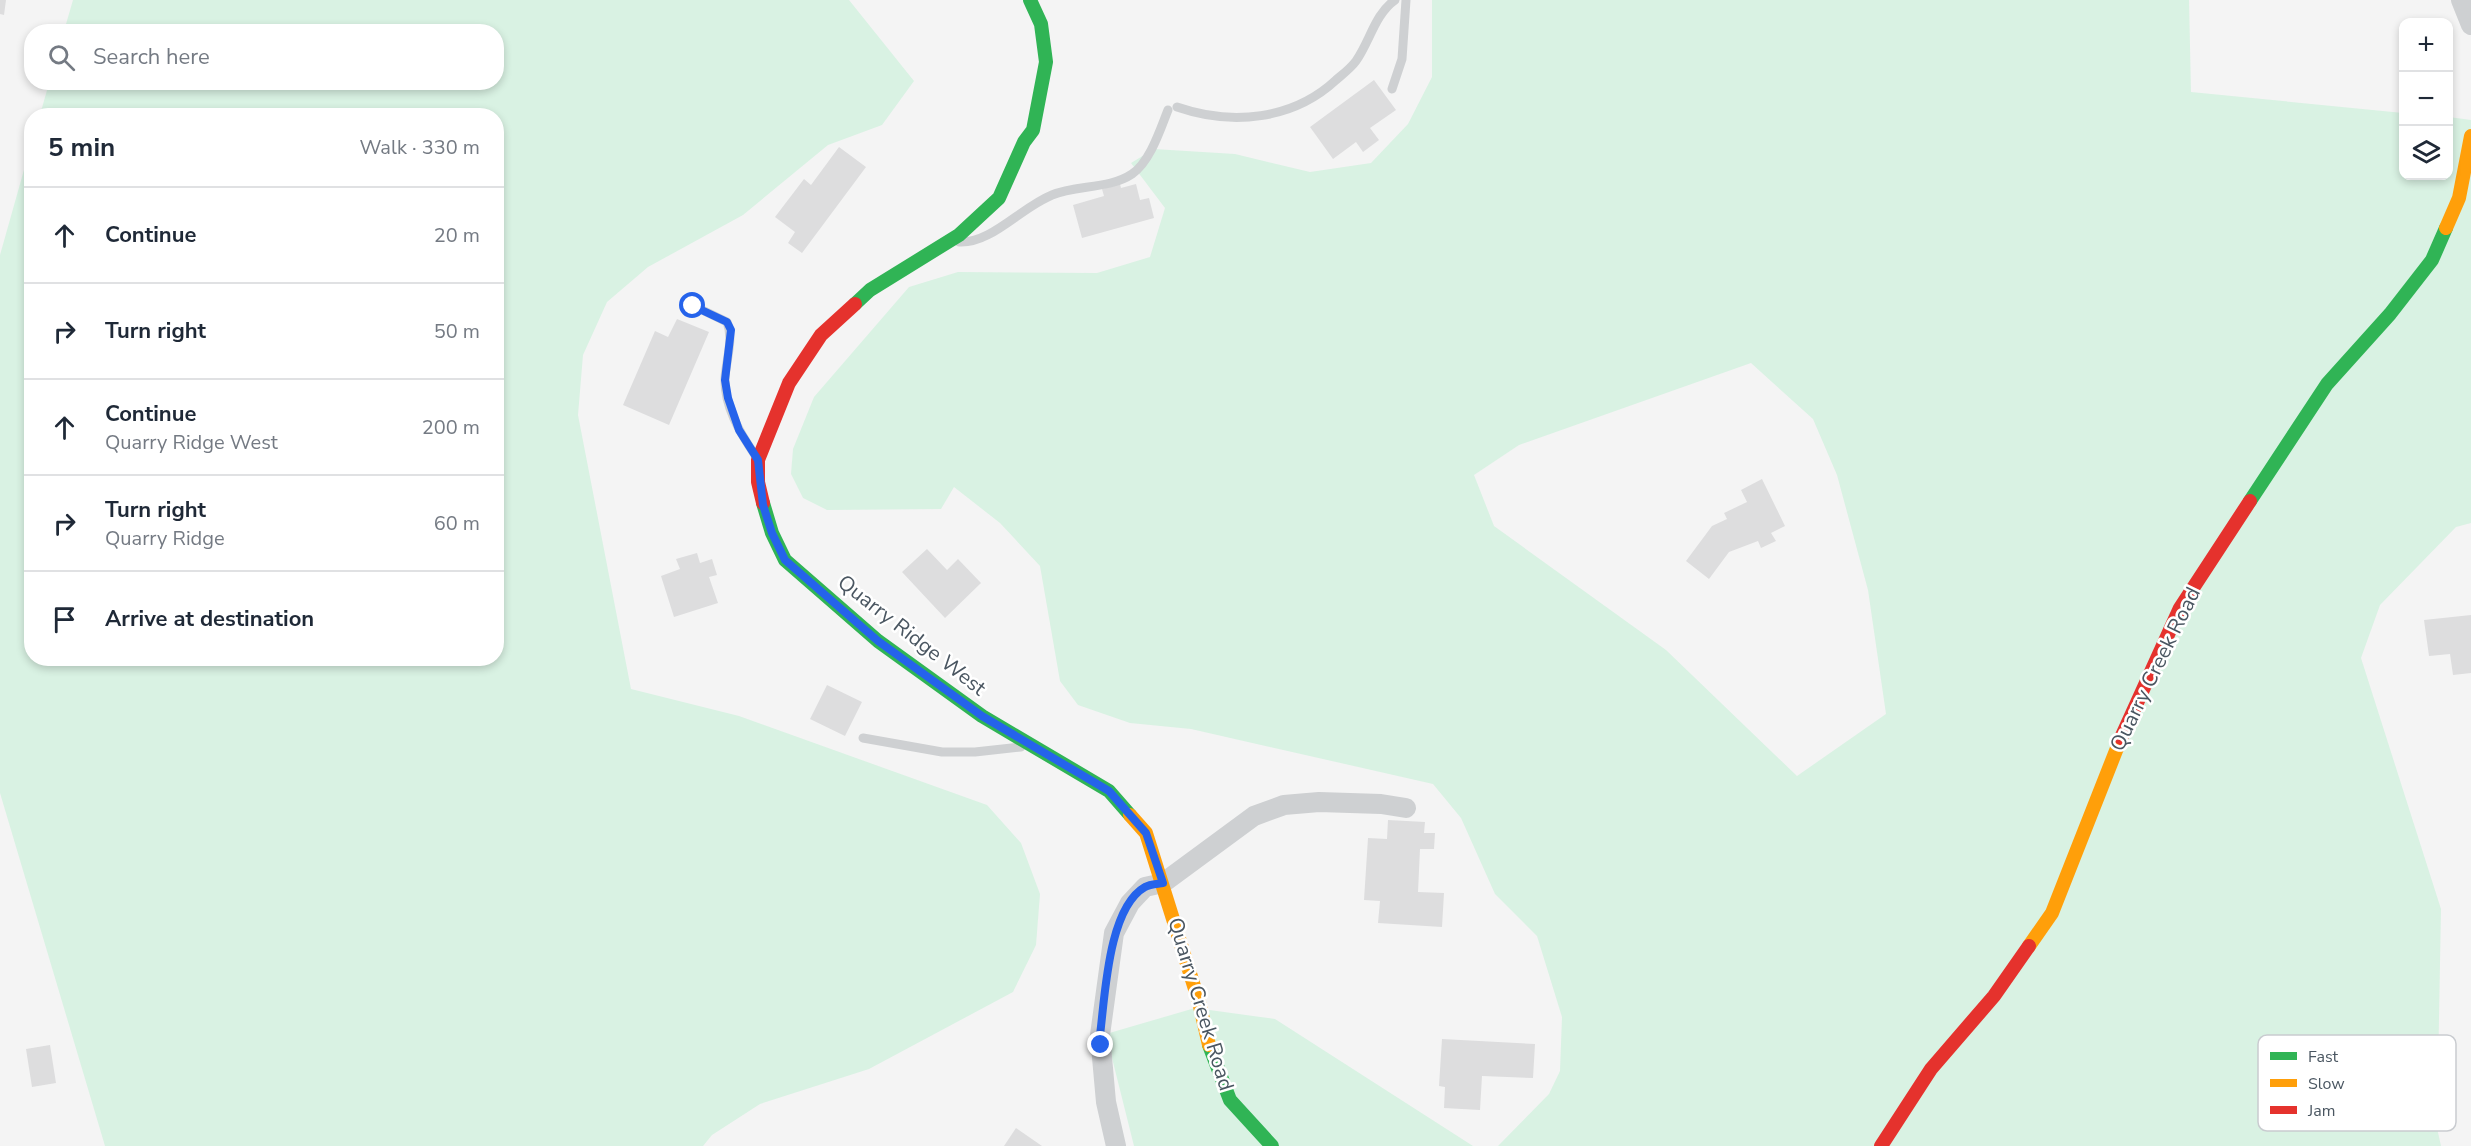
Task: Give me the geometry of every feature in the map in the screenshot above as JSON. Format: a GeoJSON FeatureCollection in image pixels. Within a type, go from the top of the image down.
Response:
{"type":"FeatureCollection","features":[{"type":"Feature","properties":{"kind":"street","name":"Quarry Ridge West"},"geometry":{"type":"LineString","coordinates":[[1030,0],[1041,24],[1046,62],[1033,130],[1024,142],[999,198],[979,218],[948,242],[870,290],[821,334],[789,383],[758,460],[763,505],[772,533],[785,560],[878,641],[982,716],[1109,791],[1146,833],[1163,883]]}},
{"type":"Feature","properties":{"kind":"street"},"geometry":{"type":"LineString","coordinates":[[2461,0],[2471,25]]}},
{"type":"Feature","properties":{"kind":"street","name":"Quarry Creek Road"},"geometry":{"type":"LineString","coordinates":[[1881,1146],[1931,1069],[1994,996],[2052,914],[2109,764],[2180,608],[2327,384],[2390,314],[2432,260],[2459,198],[2471,136]]}},
{"type":"Feature","properties":{"kind":"street"},"geometry":{"type":"LineString","coordinates":[[1116,1146],[1106,1102],[1100,1035],[1114,933],[1130,903],[1145,887],[1163,883],[1254,816],[1284,805],[1382,804],[1406,808]]}},
{"type":"Feature","properties":{"kind":"street","name":"Quarry Creek Road"},"geometry":{"type":"LineString","coordinates":[[1163,883],[1199,1002],[1211,1052],[1230,1100],[1272,1146]]}},
{"type":"Feature","properties":{"kind":"lane"},"geometry":{"type":"LineString","coordinates":[[948,242],[967,243],[988,236],[1021,211],[1053,194],[1131,175],[1142,165],[1173,109],[1205,117],[1255,117],[1297,108],[1326,89],[1355,63],[1384,8],[1395,0]]}},
{"type":"Feature","properties":{"kind":"lane"},"geometry":{"type":"LineString","coordinates":[[1392,89],[1402,59],[1406,0]]}},
{"type":"Feature","properties":{"kind":"lane"},"geometry":{"type":"LineString","coordinates":[[693,306],[727,322],[731,330],[725,380],[728,398],[739,430],[758,460]]}},
{"type":"Feature","properties":{"kind":"lane"},"geometry":{"type":"LineString","coordinates":[[863,738],[942,752],[975,752],[1033,745]]}},
{"type":"Feature","properties":{"kind":"green space"},"geometry":{"type":"Polygon","coordinates":[[[73,0],[849,0],[914,81],[882,125],[828,145],[743,215],[648,267],[607,302],[583,355],[578,415],[631,689],[739,716],[987,805],[1021,843],[1040,894],[1036,945],[1013,992],[869,1069],[760,1104],[712,1135],[703,1146],[105,1146],[0,793],[0,255],[24,170],[24,666],[504,666],[504,108],[42,108],[47,90],[504,90],[504,24],[66,24],[73,0]]]}},
{"type":"Feature","properties":{"kind":"green space"},"geometry":{"type":"Polygon","coordinates":[[[1432,0],[2189,0],[2191,92],[2399,113],[2399,180],[2453,180],[2453,118],[2471,120],[2471,523],[2456,527],[2380,605],[2361,658],[2441,909],[2439,1035],[2258,1035],[2258,1131],[2438,1131],[2441,1146],[1498,1146],[1549,1094],[1560,1071],[1562,1017],[1537,936],[1495,894],[1461,818],[1433,784],[1191,729],[1130,723],[1078,705],[1060,681],[1040,566],[1000,523],[954,487],[941,509],[827,510],[803,498],[791,474],[793,449],[814,397],[909,287],[958,272],[1097,273],[1150,257],[1165,208],[1131,163],[1154,149],[1235,154],[1310,172],[1371,163],[1408,124],[1432,77],[1432,0]],[[1751,363],[1519,445],[1474,475],[1494,526],[1666,650],[1797,776],[1886,714],[1868,590],[1837,475],[1813,419],[1751,363]]]}},
{"type":"Feature","properties":{"kind":"green space"},"geometry":{"type":"Polygon","coordinates":[[[1195,1008],[1275,1019],[1473,1146],[1134,1146],[1106,1034],[1195,1008]]]}},
{"type":"Feature","properties":{"kind":"building"},"geometry":{"type":"Polygon","coordinates":[[[0,0],[6,0],[4,15],[0,14],[0,0]]]}},
{"type":"Feature","properties":{"kind":"building"},"geometry":{"type":"Polygon","coordinates":[[[1374,80],[1396,110],[1370,128],[1379,140],[1363,152],[1356,142],[1333,159],[1310,127],[1374,80]]]}},
{"type":"Feature","properties":{"kind":"building"},"geometry":{"type":"Polygon","coordinates":[[[839,147],[866,167],[802,253],[788,243],[795,232],[775,217],[804,179],[811,185],[839,147]]]}},
{"type":"Feature","properties":{"kind":"building"},"geometry":{"type":"Polygon","coordinates":[[[1120,184],[1121,188],[1136,184],[1140,200],[1149,198],[1154,218],[1082,238],[1073,205],[1104,196],[1102,189],[1120,184]]]}},
{"type":"Feature","properties":{"kind":"building"},"geometry":{"type":"Polygon","coordinates":[[[677,319],[709,332],[669,425],[623,405],[655,331],[668,337],[677,319]]]}},
{"type":"Feature","properties":{"kind":"building"},"geometry":{"type":"Polygon","coordinates":[[[1762,479],[1785,526],[1771,533],[1776,541],[1761,548],[1758,541],[1729,552],[1709,579],[1686,561],[1712,526],[1727,519],[1724,513],[1747,502],[1741,490],[1762,479]]]}},
{"type":"Feature","properties":{"kind":"building"},"geometry":{"type":"Polygon","coordinates":[[[927,549],[947,570],[958,559],[981,583],[945,618],[902,572],[927,549]]]}},
{"type":"Feature","properties":{"kind":"building"},"geometry":{"type":"Polygon","coordinates":[[[697,553],[700,563],[712,559],[717,575],[709,577],[718,603],[674,617],[661,576],[680,569],[676,559],[697,553]]]}},
{"type":"Feature","properties":{"kind":"building"},"geometry":{"type":"Polygon","coordinates":[[[2471,615],[2471,673],[2453,675],[2450,654],[2429,656],[2424,620],[2471,615]]]}},
{"type":"Feature","properties":{"kind":"building"},"geometry":{"type":"Polygon","coordinates":[[[827,685],[862,702],[845,736],[810,719],[827,685]]]}},
{"type":"Feature","properties":{"kind":"building"},"geometry":{"type":"Polygon","coordinates":[[[1388,820],[1425,822],[1424,833],[1435,833],[1434,849],[1420,849],[1418,892],[1444,893],[1442,927],[1378,923],[1380,901],[1364,900],[1368,838],[1387,839],[1388,820]]]}},
{"type":"Feature","properties":{"kind":"building"},"geometry":{"type":"Polygon","coordinates":[[[1442,1039],[1535,1044],[1533,1078],[1482,1076],[1480,1110],[1444,1108],[1445,1087],[1439,1086],[1442,1039]]]}},
{"type":"Feature","properties":{"kind":"building"},"geometry":{"type":"Polygon","coordinates":[[[50,1045],[56,1083],[32,1087],[26,1049],[50,1045]]]}},
{"type":"Feature","properties":{"kind":"building"},"geometry":{"type":"Polygon","coordinates":[[[1016,1128],[1042,1146],[1004,1146],[1016,1128]]]}},
{"type":"Feature","properties":{"kind":"traffic: fast"},"geometry":{"type":"LineString","coordinates":[[855,304],[870,290],[959,235],[999,198],[1024,142],[1033,130],[1046,62],[1041,24],[1030,0]]}},
{"type":"Feature","properties":{"kind":"traffic: fast"},"geometry":{"type":"LineString","coordinates":[[2250,501],[2327,384],[2390,314],[2432,260],[2446,228]]}},
{"type":"Feature","properties":{"kind":"traffic: fast"},"geometry":{"type":"LineString","coordinates":[[763,503],[772,533],[785,560],[878,641],[982,716],[1109,791],[1130,815]]}},
{"type":"Feature","properties":{"kind":"traffic: fast"},"geometry":{"type":"LineString","coordinates":[[1209,1045],[1230,1100],[1272,1146]]}},
{"type":"Feature","properties":{"kind":"traffic: slow"},"geometry":{"type":"LineString","coordinates":[[2446,228],[2459,198],[2471,136]]}},
{"type":"Feature","properties":{"kind":"traffic: slow"},"geometry":{"type":"LineString","coordinates":[[2029,946],[2052,913],[2121,738]]}},
{"type":"Feature","properties":{"kind":"traffic: slow"},"geometry":{"type":"LineString","coordinates":[[1130,815],[1146,833],[1199,1002],[1209,1045]]}},
{"type":"Feature","properties":{"kind":"traffic: jam"},"geometry":{"type":"LineString","coordinates":[[763,503],[758,482],[758,460],[789,383],[821,335],[855,304]]}},
{"type":"Feature","properties":{"kind":"traffic: jam"},"geometry":{"type":"LineString","coordinates":[[2121,738],[2180,608],[2250,501]]}},
{"type":"Feature","properties":{"kind":"traffic: jam"},"geometry":{"type":"LineString","coordinates":[[1881,1146],[1931,1069],[1994,996],[2029,946]]}},
{"type":"Feature","properties":{"kind":"route"},"geometry":{"type":"LineString","coordinates":[[693,306],[727,322],[731,330],[725,380],[728,398],[739,430],[758,460],[758,482],[763,505],[772,533],[785,560],[878,641],[982,716],[1109,791],[1146,833],[1163,883],[1145,887],[1130,903],[1114,933],[1100,1035],[1101,1045]]}}]}
